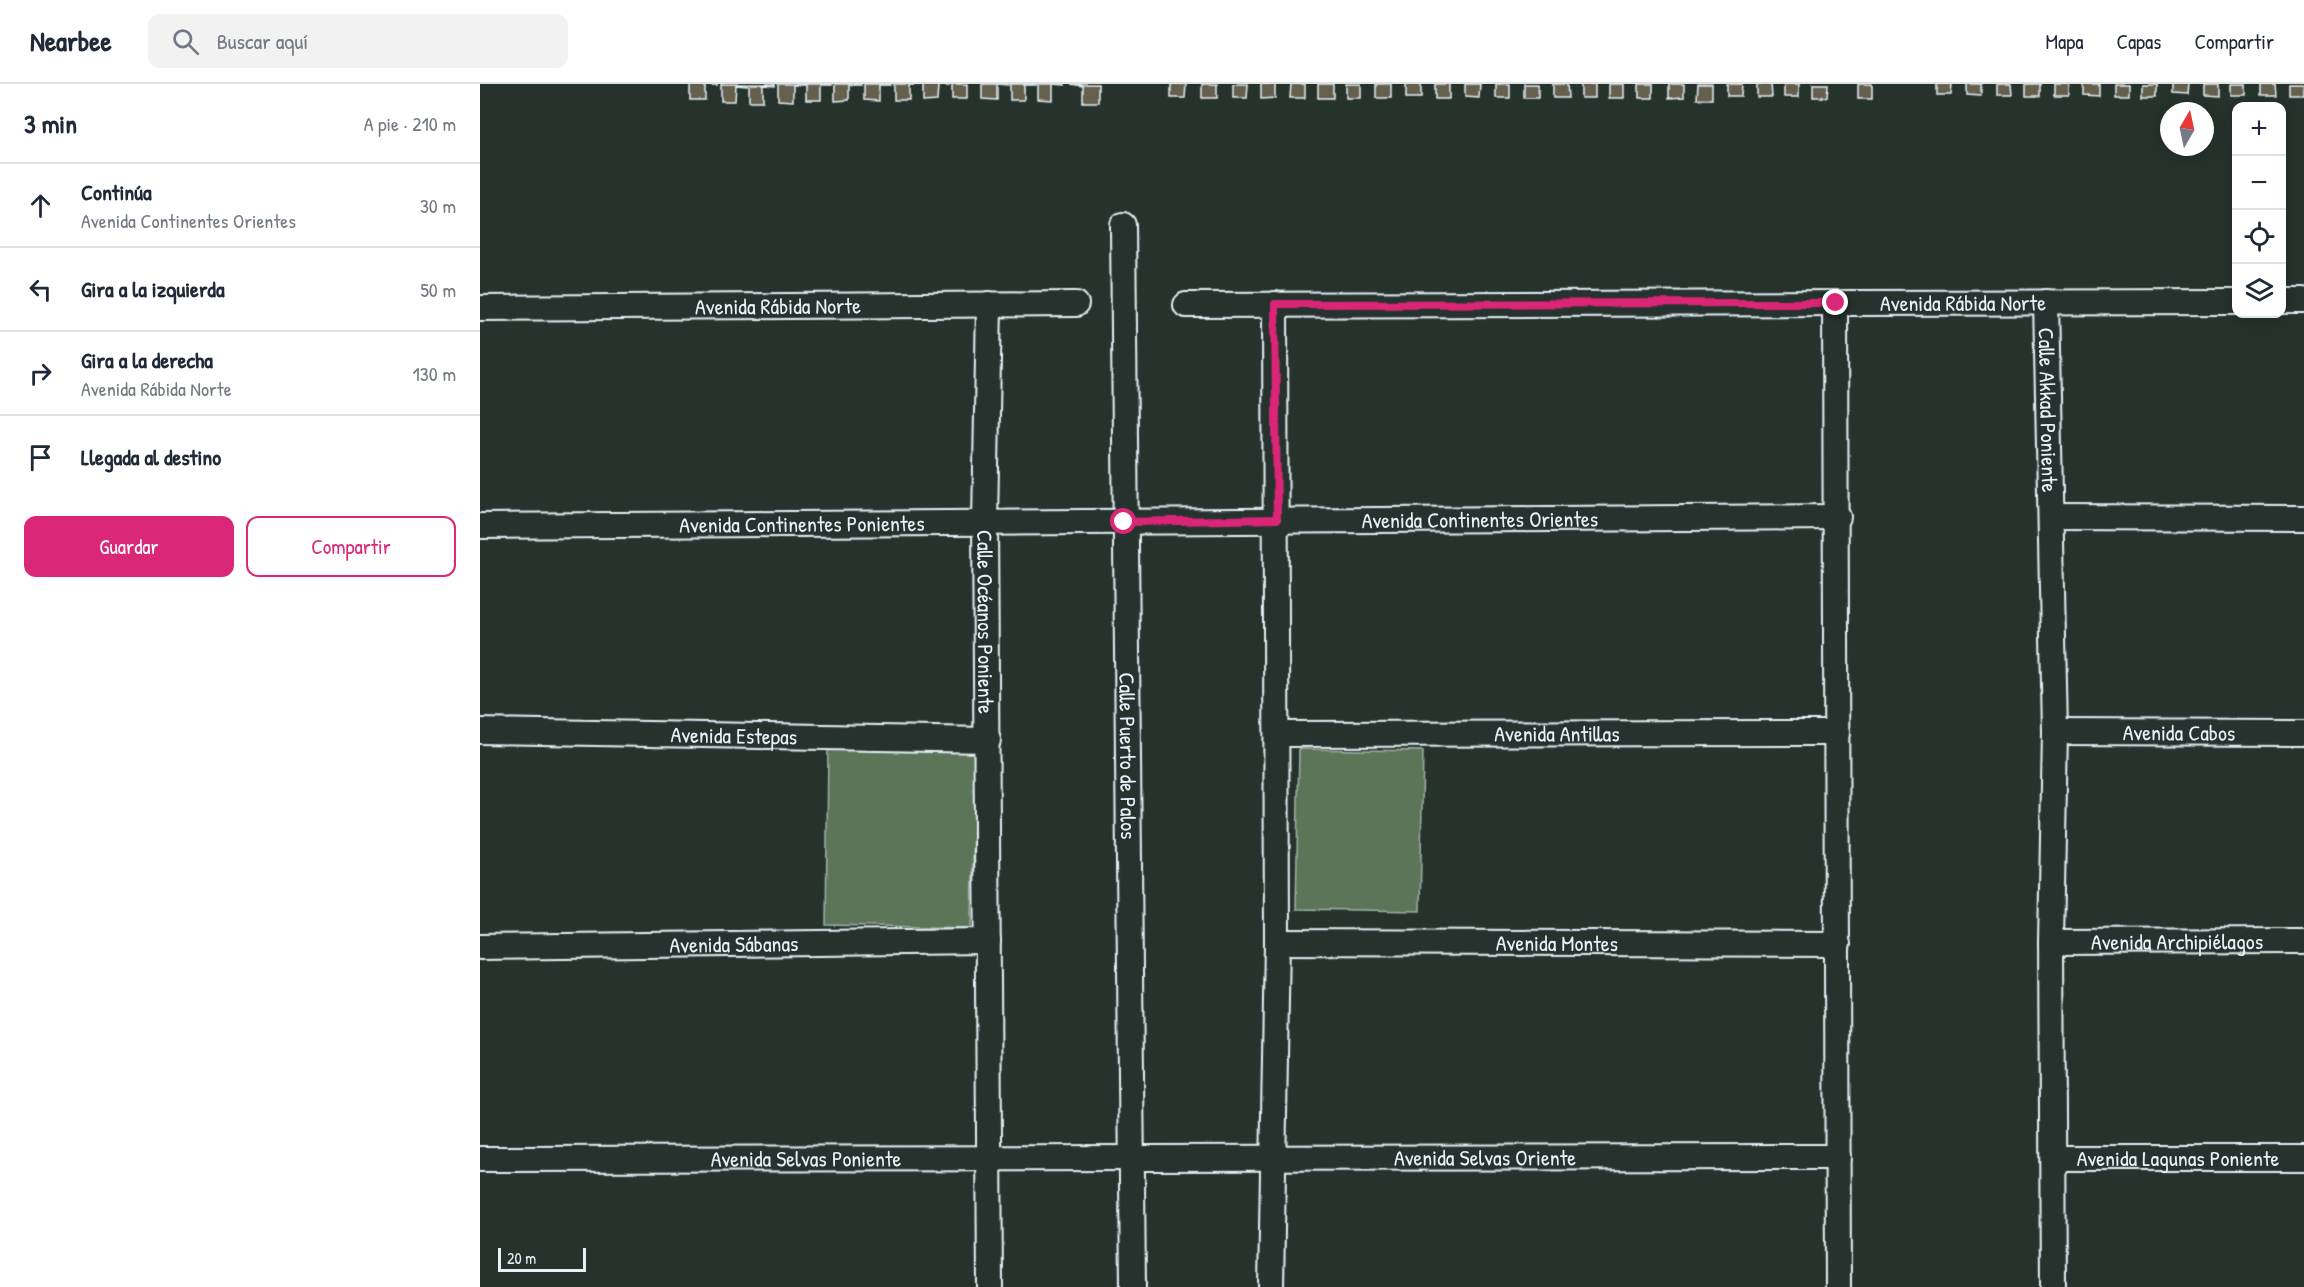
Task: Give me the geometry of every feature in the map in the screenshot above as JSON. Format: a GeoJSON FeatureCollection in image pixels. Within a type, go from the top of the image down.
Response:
{"type":"FeatureCollection","features":[{"type":"Feature","properties":{"kind":"street","name":"Calle Puerto de Palos"},"geometry":{"type":"LineString","coordinates":[[1123,225],[1133,1287]]}},
{"type":"Feature","properties":{"kind":"street"},"geometry":{"type":"LineString","coordinates":[[2286,301],[2304,301]]}},
{"type":"Feature","properties":{"kind":"street","name":"Avenida Rábida Norte"},"geometry":{"type":"LineString","coordinates":[[1186,305],[2232,302]]}},
{"type":"Feature","properties":{"kind":"street","name":"Avenida Rábida Norte"},"geometry":{"type":"LineString","coordinates":[[480,308],[1076,303]]}},
{"type":"Feature","properties":{"kind":"street"},"geometry":{"type":"LineString","coordinates":[[1836,303],[1838,1287]]}},
{"type":"Feature","properties":{"kind":"street","name":"Calle Akkad Poniente"},"geometry":{"type":"LineString","coordinates":[[2046,303],[2055,732],[2051,942],[2053,1287]]}},
{"type":"Feature","properties":{"kind":"street","name":"Calle Océanos Poniente"},"geometry":{"type":"LineString","coordinates":[[989,304],[985,522],[990,1287]]}},
{"type":"Feature","properties":{"kind":"street"},"geometry":{"type":"LineString","coordinates":[[1271,1287],[1277,942],[1275,304]]}},
{"type":"Feature","properties":{"kind":"street","name":"Avenida Continentes Orientes"},"geometry":{"type":"LineString","coordinates":[[1124,522],[1277,519],[1838,517]]}},
{"type":"Feature","properties":{"kind":"street"},"geometry":{"type":"LineString","coordinates":[[2052,517],[2304,518]]}},
{"type":"Feature","properties":{"kind":"street","name":"Avenida Continentes Ponientes"},"geometry":{"type":"LineString","coordinates":[[480,525],[1124,522]]}},
{"type":"Feature","properties":{"kind":"street","name":"Avenida Estepas"},"geometry":{"type":"LineString","coordinates":[[480,731],[988,740]]}},
{"type":"Feature","properties":{"kind":"street","name":"Avenida Cabos"},"geometry":{"type":"LineString","coordinates":[[2055,732],[2304,733]]}},
{"type":"Feature","properties":{"kind":"street","name":"Avenida Antillas"},"geometry":{"type":"LineString","coordinates":[[1277,734],[1837,733]]}},
{"type":"Feature","properties":{"kind":"street","name":"Avenida Sábanas"},"geometry":{"type":"LineString","coordinates":[[480,947],[988,941]]}},
{"type":"Feature","properties":{"kind":"street","name":"Avenida Archipiélagos"},"geometry":{"type":"LineString","coordinates":[[2051,942],[2304,941]]}},
{"type":"Feature","properties":{"kind":"street","name":"Avenida Montes"},"geometry":{"type":"LineString","coordinates":[[1277,942],[1838,944]]}},
{"type":"Feature","properties":{"kind":"street","name":"Avenida Selvas Oriente"},"geometry":{"type":"LineString","coordinates":[[1132,1158],[1838,1157]]}},
{"type":"Feature","properties":{"kind":"street","name":"Avenida Selvas Poniente"},"geometry":{"type":"LineString","coordinates":[[480,1160],[1132,1158]]}},
{"type":"Feature","properties":{"kind":"street","name":"Avenida Lagunas Poniente"},"geometry":{"type":"LineString","coordinates":[[2054,1158],[2304,1158]]}},
{"type":"Feature","properties":{"kind":"green space"},"geometry":{"type":"Polygon","coordinates":[[[1299,749],[1423,751],[1420,911],[1296,909],[1299,749]]]}},
{"type":"Feature","properties":{"kind":"green space"},"geometry":{"type":"Polygon","coordinates":[[[828,750],[975,752],[972,928],[826,925],[828,750]]]}},
{"type":"Feature","properties":{"kind":"building"},"geometry":{"type":"Polygon","coordinates":[[[690,84],[717,85],[705,85],[705,100],[690,100],[690,84]]]}},
{"type":"Feature","properties":{"kind":"building"},"geometry":{"type":"Polygon","coordinates":[[[721,84],[747,84],[747,86],[736,85],[735,101],[721,101],[721,84]]]}},
{"type":"Feature","properties":{"kind":"building"},"geometry":{"type":"Polygon","coordinates":[[[749,84],[775,84],[775,86],[763,85],[763,101],[749,101],[749,84]]]}},
{"type":"Feature","properties":{"kind":"building"},"geometry":{"type":"Polygon","coordinates":[[[778,84],[805,85],[793,85],[793,101],[778,100],[778,84]]]}},
{"type":"Feature","properties":{"kind":"building"},"geometry":{"type":"Polygon","coordinates":[[[806,84],[832,85],[821,85],[821,100],[806,100],[806,84]]]}},
{"type":"Feature","properties":{"kind":"building"},"geometry":{"type":"Polygon","coordinates":[[[835,84],[861,85],[849,85],[849,100],[835,101],[835,84]]]}},
{"type":"Feature","properties":{"kind":"building"},"geometry":{"type":"Polygon","coordinates":[[[864,84],[891,85],[879,85],[879,101],[864,100],[864,84]]]}},
{"type":"Feature","properties":{"kind":"building"},"geometry":{"type":"Polygon","coordinates":[[[894,84],[921,84],[909,85],[909,100],[894,100],[894,84]]]}},
{"type":"Feature","properties":{"kind":"building"},"geometry":{"type":"Polygon","coordinates":[[[923,84],[949,84],[949,86],[938,86],[937,101],[923,102],[923,84]]]}},
{"type":"Feature","properties":{"kind":"building"},"geometry":{"type":"Polygon","coordinates":[[[952,84],[967,84],[967,99],[952,99],[952,84]]]}},
{"type":"Feature","properties":{"kind":"building"},"geometry":{"type":"Polygon","coordinates":[[[982,84],[997,84],[997,100],[982,99],[982,84]]]}},
{"type":"Feature","properties":{"kind":"building"},"geometry":{"type":"Polygon","coordinates":[[[1010,84],[1036,85],[1024,85],[1024,100],[1010,100],[1010,84]]]}},
{"type":"Feature","properties":{"kind":"building"},"geometry":{"type":"Polygon","coordinates":[[[1038,84],[1053,84],[1053,100],[1038,99],[1038,84]]]}},
{"type":"Feature","properties":{"kind":"building"},"geometry":{"type":"Polygon","coordinates":[[[1071,84],[1098,84],[1098,102],[1083,102],[1083,86],[1071,84]]]}},
{"type":"Feature","properties":{"kind":"building"},"geometry":{"type":"Polygon","coordinates":[[[1171,84],[1186,84],[1185,98],[1171,98],[1171,84]]]}},
{"type":"Feature","properties":{"kind":"building"},"geometry":{"type":"Polygon","coordinates":[[[1202,84],[1217,84],[1217,98],[1202,98],[1202,84]]]}},
{"type":"Feature","properties":{"kind":"building"},"geometry":{"type":"Polygon","coordinates":[[[1233,84],[1248,84],[1247,98],[1233,98],[1233,84]]]}},
{"type":"Feature","properties":{"kind":"building"},"geometry":{"type":"Polygon","coordinates":[[[1261,84],[1275,84],[1275,98],[1261,99],[1261,84]]]}},
{"type":"Feature","properties":{"kind":"building"},"geometry":{"type":"Polygon","coordinates":[[[1291,84],[1305,84],[1305,98],[1290,98],[1291,84]]]}},
{"type":"Feature","properties":{"kind":"building"},"geometry":{"type":"Polygon","coordinates":[[[1318,84],[1333,84],[1333,98],[1318,98],[1318,84]]]}},
{"type":"Feature","properties":{"kind":"building"},"geometry":{"type":"Polygon","coordinates":[[[1346,84],[1361,84],[1361,98],[1346,98],[1346,84]]]}},
{"type":"Feature","properties":{"kind":"building"},"geometry":{"type":"Polygon","coordinates":[[[1376,84],[1391,84],[1391,98],[1376,98],[1376,84]]]}},
{"type":"Feature","properties":{"kind":"building"},"geometry":{"type":"Polygon","coordinates":[[[1406,84],[1421,84],[1421,98],[1406,98],[1406,84]]]}},
{"type":"Feature","properties":{"kind":"building"},"geometry":{"type":"Polygon","coordinates":[[[1435,84],[1449,84],[1449,99],[1435,99],[1435,84]]]}},
{"type":"Feature","properties":{"kind":"building"},"geometry":{"type":"Polygon","coordinates":[[[1465,84],[1480,84],[1479,98],[1465,97],[1465,84]]]}},
{"type":"Feature","properties":{"kind":"building"},"geometry":{"type":"Polygon","coordinates":[[[1496,84],[1510,84],[1510,98],[1496,98],[1496,84]]]}},
{"type":"Feature","properties":{"kind":"building"},"geometry":{"type":"Polygon","coordinates":[[[1524,84],[1538,84],[1538,98],[1524,98],[1524,84]]]}},
{"type":"Feature","properties":{"kind":"building"},"geometry":{"type":"Polygon","coordinates":[[[1553,84],[1567,84],[1568,98],[1553,98],[1553,84]]]}},
{"type":"Feature","properties":{"kind":"building"},"geometry":{"type":"Polygon","coordinates":[[[1581,84],[1595,84],[1595,98],[1581,98],[1581,84]]]}},
{"type":"Feature","properties":{"kind":"building"},"geometry":{"type":"Polygon","coordinates":[[[1609,84],[1624,84],[1624,98],[1609,98],[1609,84]]]}},
{"type":"Feature","properties":{"kind":"building"},"geometry":{"type":"Polygon","coordinates":[[[1639,84],[1653,84],[1653,98],[1639,98],[1639,84]]]}},
{"type":"Feature","properties":{"kind":"building"},"geometry":{"type":"Polygon","coordinates":[[[1669,84],[1684,84],[1684,97],[1669,98],[1669,84]]]}},
{"type":"Feature","properties":{"kind":"building"},"geometry":{"type":"Polygon","coordinates":[[[1698,84],[1712,84],[1712,99],[1697,99],[1698,84]]]}},
{"type":"Feature","properties":{"kind":"building"},"geometry":{"type":"Polygon","coordinates":[[[1727,84],[1742,84],[1741,96],[1727,96],[1727,84]]]}},
{"type":"Feature","properties":{"kind":"building"},"geometry":{"type":"Polygon","coordinates":[[[1757,84],[1771,84],[1772,97],[1757,97],[1757,84]]]}},
{"type":"Feature","properties":{"kind":"building"},"geometry":{"type":"Polygon","coordinates":[[[1784,84],[1799,84],[1799,97],[1784,97],[1784,84]]]}},
{"type":"Feature","properties":{"kind":"building"},"geometry":{"type":"Polygon","coordinates":[[[1813,84],[1828,84],[1827,97],[1813,97],[1813,84]]]}},
{"type":"Feature","properties":{"kind":"building"},"geometry":{"type":"Polygon","coordinates":[[[1858,84],[1872,84],[1872,99],[1858,99],[1858,84]]]}},
{"type":"Feature","properties":{"kind":"building"},"geometry":{"type":"Polygon","coordinates":[[[1937,84],[1952,84],[1951,95],[1937,95],[1937,84]]]}},
{"type":"Feature","properties":{"kind":"building"},"geometry":{"type":"Polygon","coordinates":[[[1967,84],[1981,84],[1981,96],[1967,95],[1967,84]]]}},
{"type":"Feature","properties":{"kind":"building"},"geometry":{"type":"Polygon","coordinates":[[[1997,84],[2011,84],[2012,95],[1997,95],[1997,84]]]}},
{"type":"Feature","properties":{"kind":"building"},"geometry":{"type":"Polygon","coordinates":[[[2026,84],[2040,84],[2040,96],[2026,96],[2026,84]]]}},
{"type":"Feature","properties":{"kind":"building"},"geometry":{"type":"Polygon","coordinates":[[[2054,84],[2069,84],[2069,95],[2054,95],[2054,84]]]}},
{"type":"Feature","properties":{"kind":"building"},"geometry":{"type":"Polygon","coordinates":[[[2084,84],[2099,84],[2099,96],[2084,95],[2084,84]]]}},
{"type":"Feature","properties":{"kind":"building"},"geometry":{"type":"Polygon","coordinates":[[[2114,84],[2129,84],[2129,95],[2114,95],[2114,84]]]}},
{"type":"Feature","properties":{"kind":"building"},"geometry":{"type":"Polygon","coordinates":[[[2143,84],[2157,84],[2157,96],[2143,96],[2143,84]]]}},
{"type":"Feature","properties":{"kind":"building"},"geometry":{"type":"Polygon","coordinates":[[[2173,84],[2188,84],[2187,95],[2173,94],[2173,84]]]}},
{"type":"Feature","properties":{"kind":"building"},"geometry":{"type":"Polygon","coordinates":[[[2203,84],[2218,84],[2218,96],[2203,95],[2203,84]]]}},
{"type":"Feature","properties":{"kind":"building"},"geometry":{"type":"Polygon","coordinates":[[[2231,84],[2246,84],[2246,95],[2231,95],[2231,84]]]}},
{"type":"Feature","properties":{"kind":"building"},"geometry":{"type":"Polygon","coordinates":[[[2261,84],[2275,84],[2276,95],[2261,95],[2261,84]]]}},
{"type":"Feature","properties":{"kind":"building"},"geometry":{"type":"Polygon","coordinates":[[[2289,84],[2303,84],[2303,95],[2289,95],[2289,84]]]}},
{"type":"Feature","properties":{"kind":"route"},"geometry":{"type":"LineString","coordinates":[[1124,522],[1277,519],[1275,304],[1836,303]]}}]}
